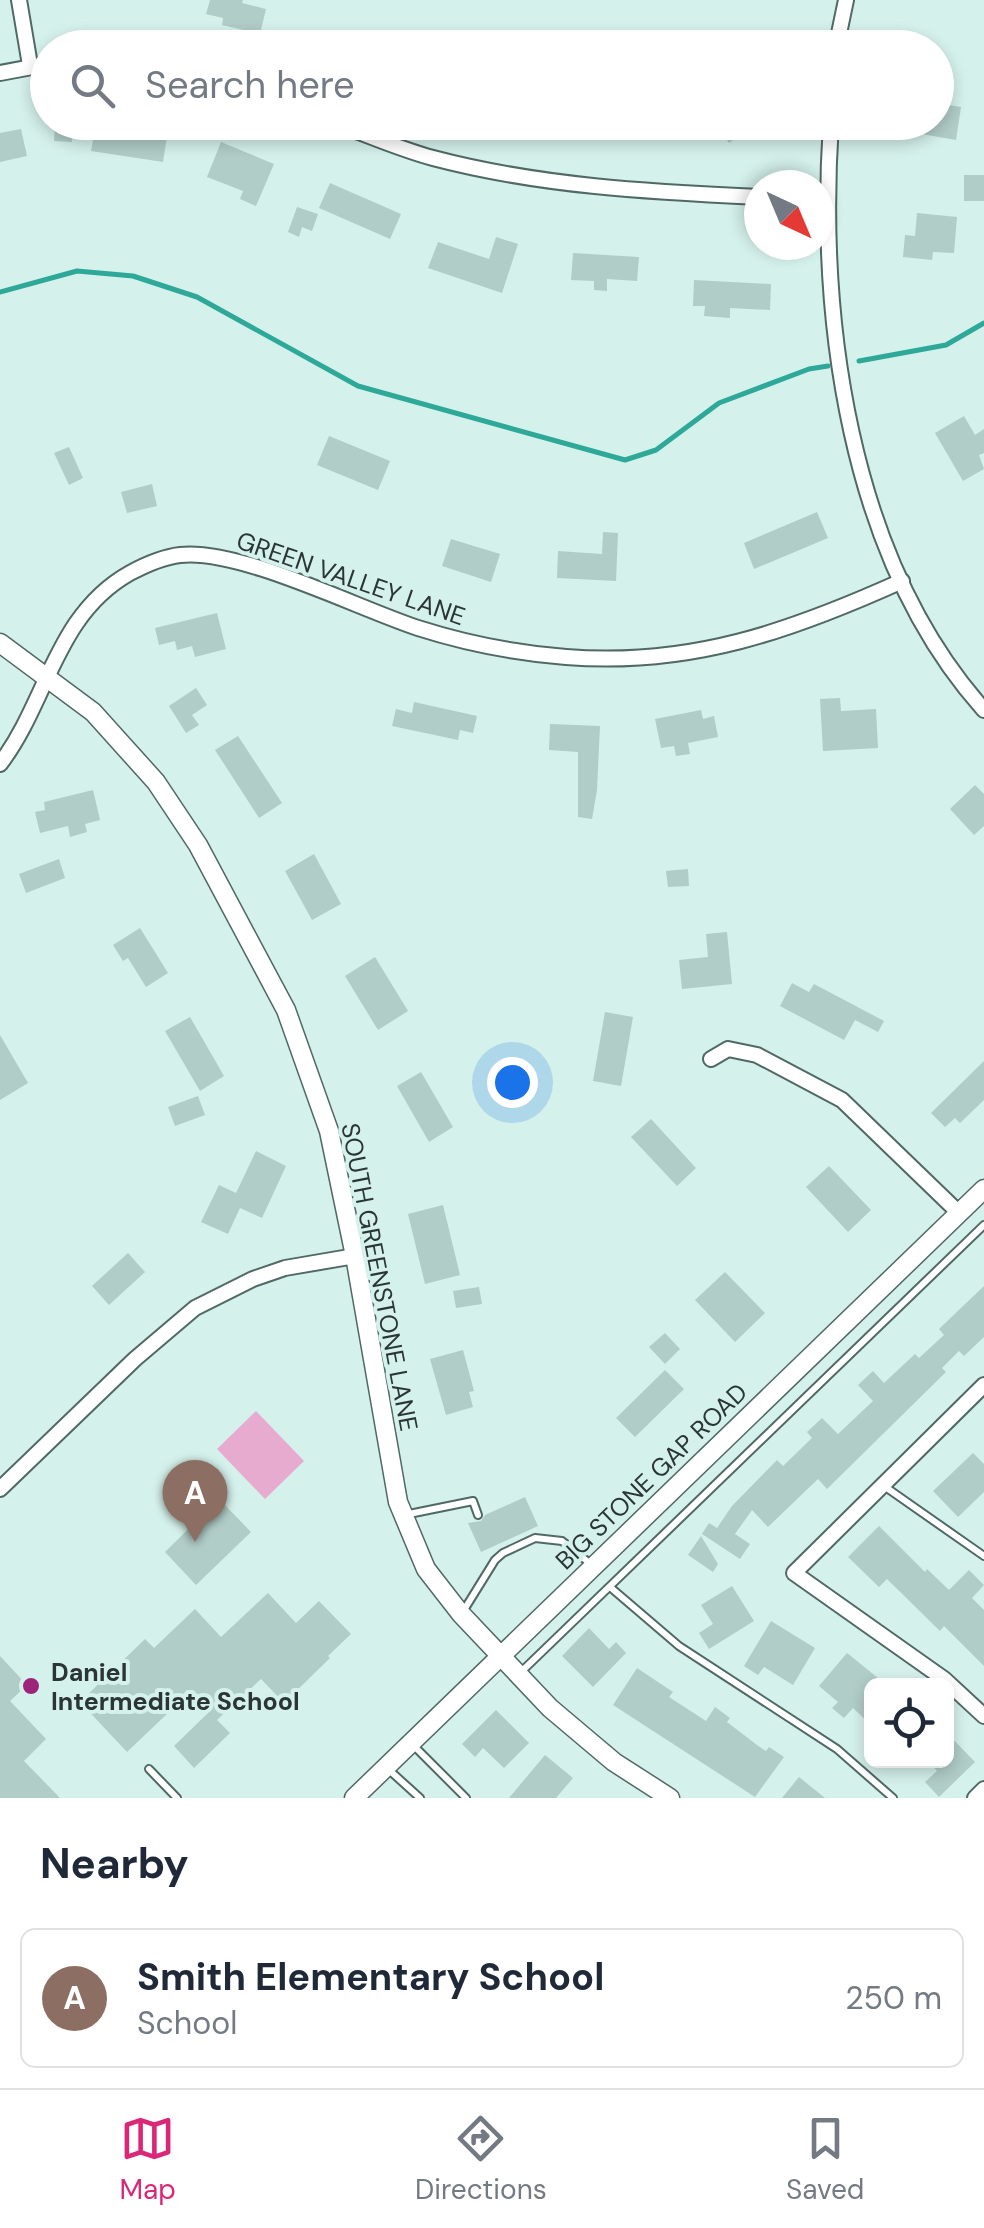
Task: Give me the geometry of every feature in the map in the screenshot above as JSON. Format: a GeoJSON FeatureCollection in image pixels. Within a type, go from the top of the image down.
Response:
{"type":"FeatureCollection","features":[{"type":"Feature","properties":{"kind":"street"},"geometry":{"type":"LineString","coordinates":[[0,73],[30,65],[19,0]]}},
{"type":"Feature","properties":{"kind":"street"},"geometry":{"type":"LineString","coordinates":[[840,30],[846,0]]}},
{"type":"Feature","properties":{"kind":"street"},"geometry":{"type":"LineString","coordinates":[[382,140],[430,157],[498,173],[617,188],[744,195]]}},
{"type":"Feature","properties":{"kind":"street"},"geometry":{"type":"LineString","coordinates":[[826,170],[829,140]]}},
{"type":"Feature","properties":{"kind":"street"},"geometry":{"type":"LineString","coordinates":[[829,260],[846,412],[870,498],[902,581],[942,654],[984,710]]}},
{"type":"Feature","properties":{"kind":"street","name":"GREEN VALLEY LANE"},"geometry":{"type":"LineString","coordinates":[[0,764],[21,731],[68,633],[105,591],[129,574],[180,555],[238,561],[444,636],[511,651],[568,658],[655,657],[743,643],[828,614],[902,581]]}},
{"type":"Feature","properties":{"kind":"street","name":"SOUTH GREENSTONE LANE"},"geometry":{"type":"LineString","coordinates":[[0,643],[93,712],[132,752],[198,845],[286,1010],[329,1131],[355,1256],[389,1461],[403,1515],[426,1569],[461,1614],[550,1708],[614,1762],[670,1798]]}},
{"type":"Feature","properties":{"kind":"street"},"geometry":{"type":"LineString","coordinates":[[711,1060],[728,1050],[757,1055],[842,1100],[959,1213]]}},
{"type":"Feature","properties":{"kind":"street","name":"BIG STONE GAP ROAD"},"geometry":{"type":"LineString","coordinates":[[354,1798],[984,1189]]}},
{"type":"Feature","properties":{"kind":"street"},"geometry":{"type":"LineString","coordinates":[[0,1489],[146,1350],[196,1308],[224,1291],[269,1274],[355,1256]]}},
{"type":"Feature","properties":{"kind":"street"},"geometry":{"type":"LineString","coordinates":[[984,1385],[794,1573],[930,1669],[984,1716]]}},
{"type":"Feature","properties":{"kind":"street"},"geometry":{"type":"LineString","coordinates":[[975,1798],[984,1789]]}},
{"type":"Feature","properties":{"kind":"lane"},"geometry":{"type":"LineString","coordinates":[[518,1675],[984,1225]]}},
{"type":"Feature","properties":{"kind":"lane"},"geometry":{"type":"LineString","coordinates":[[882,1486],[984,1556]]}},
{"type":"Feature","properties":{"kind":"lane"},"geometry":{"type":"LineString","coordinates":[[403,1515],[473,1501],[478,1515]]}},
{"type":"Feature","properties":{"kind":"lane"},"geometry":{"type":"LineString","coordinates":[[461,1614],[495,1560],[535,1538],[562,1541],[593,1566]]}},
{"type":"Feature","properties":{"kind":"lane"},"geometry":{"type":"LineString","coordinates":[[610,1587],[679,1646],[836,1749],[893,1798]]}},
{"type":"Feature","properties":{"kind":"lane"},"geometry":{"type":"LineString","coordinates":[[411,1742],[466,1798]]}},
{"type":"Feature","properties":{"kind":"lane"},"geometry":{"type":"LineString","coordinates":[[386,1767],[420,1798]]}},
{"type":"Feature","properties":{"kind":"lane"},"geometry":{"type":"LineString","coordinates":[[149,1769],[177,1798]]}},
{"type":"Feature","properties":{"kind":"shaded area"},"geometry":{"type":"Polygon","coordinates":[[[256,1411],[304,1461],[265,1499],[217,1449],[256,1411]]]}},
{"type":"Feature","properties":{"kind":"building"},"geometry":{"type":"Polygon","coordinates":[[[210,0],[243,0],[242,3],[266,9],[261,30],[222,25],[223,18],[206,14],[210,0]]]}},
{"type":"Feature","properties":{"kind":"building"},"geometry":{"type":"Polygon","coordinates":[[[954,106],[961,107],[954,140],[954,106]]]}},
{"type":"Feature","properties":{"kind":"building"},"geometry":{"type":"Polygon","coordinates":[[[21,129],[27,156],[0,162],[0,133],[21,129]]]}},
{"type":"Feature","properties":{"kind":"building"},"geometry":{"type":"Polygon","coordinates":[[[93,140],[166,140],[163,162],[91,151],[93,140]]]}},
{"type":"Feature","properties":{"kind":"building"},"geometry":{"type":"Polygon","coordinates":[[[221,142],[274,164],[256,206],[240,199],[243,191],[207,177],[221,142]]]}},
{"type":"Feature","properties":{"kind":"building"},"geometry":{"type":"Polygon","coordinates":[[[964,175],[984,175],[984,201],[964,201],[964,175]]]}},
{"type":"Feature","properties":{"kind":"building"},"geometry":{"type":"Polygon","coordinates":[[[330,183],[401,214],[390,239],[319,208],[330,183]]]}},
{"type":"Feature","properties":{"kind":"building"},"geometry":{"type":"Polygon","coordinates":[[[297,207],[318,214],[312,231],[302,227],[299,237],[288,232],[297,207]]]}},
{"type":"Feature","properties":{"kind":"building"},"geometry":{"type":"Polygon","coordinates":[[[917,213],[957,217],[954,253],[933,252],[932,260],[903,257],[905,235],[915,236],[917,213]]]}},
{"type":"Feature","properties":{"kind":"building"},"geometry":{"type":"Polygon","coordinates":[[[496,237],[518,244],[502,293],[428,268],[438,242],[489,259],[496,237]]]}},
{"type":"Feature","properties":{"kind":"building"},"geometry":{"type":"Polygon","coordinates":[[[573,253],[639,257],[637,281],[607,279],[607,291],[594,290],[594,281],[571,280],[573,253]]]}},
{"type":"Feature","properties":{"kind":"building"},"geometry":{"type":"Polygon","coordinates":[[[694,280],[771,284],[770,310],[730,308],[730,318],[704,316],[705,306],[693,306],[694,280]]]}},
{"type":"Feature","properties":{"kind":"building"},"geometry":{"type":"Polygon","coordinates":[[[964,416],[975,435],[984,429],[984,453],[979,455],[984,469],[963,481],[935,433],[964,416]]]}},
{"type":"Feature","properties":{"kind":"building"},"geometry":{"type":"Polygon","coordinates":[[[329,436],[390,461],[378,490],[317,465],[329,436]]]}},
{"type":"Feature","properties":{"kind":"building"},"geometry":{"type":"Polygon","coordinates":[[[69,447],[83,478],[69,485],[54,453],[69,447]]]}},
{"type":"Feature","properties":{"kind":"building"},"geometry":{"type":"Polygon","coordinates":[[[152,484],[157,506],[127,513],[121,492],[152,484]]]}},
{"type":"Feature","properties":{"kind":"building"},"geometry":{"type":"Polygon","coordinates":[[[817,512],[828,538],[754,569],[744,543],[817,512]]]}},
{"type":"Feature","properties":{"kind":"building"},"geometry":{"type":"Polygon","coordinates":[[[603,532],[618,533],[616,581],[557,578],[558,551],[602,554],[603,532]]]}},
{"type":"Feature","properties":{"kind":"building"},"geometry":{"type":"Polygon","coordinates":[[[451,539],[500,554],[491,582],[442,566],[451,539]]]}},
{"type":"Feature","properties":{"kind":"building"},"geometry":{"type":"Polygon","coordinates":[[[217,613],[226,649],[195,657],[192,646],[177,650],[175,641],[159,645],[155,628],[217,613]]]}},
{"type":"Feature","properties":{"kind":"building"},"geometry":{"type":"Polygon","coordinates":[[[196,688],[207,705],[192,715],[199,725],[186,733],[169,706],[196,688]]]}},
{"type":"Feature","properties":{"kind":"building"},"geometry":{"type":"Polygon","coordinates":[[[840,698],[841,711],[876,709],[878,748],[823,751],[820,699],[840,698]]]}},
{"type":"Feature","properties":{"kind":"building"},"geometry":{"type":"Polygon","coordinates":[[[414,702],[477,716],[473,733],[460,730],[458,740],[392,726],[396,709],[412,713],[414,702]]]}},
{"type":"Feature","properties":{"kind":"building"},"geometry":{"type":"Polygon","coordinates":[[[701,710],[703,719],[714,716],[718,737],[688,743],[690,754],[676,756],[674,746],[661,748],[655,719],[701,710]]]}},
{"type":"Feature","properties":{"kind":"building"},"geometry":{"type":"Polygon","coordinates":[[[550,724],[600,726],[592,819],[578,817],[578,752],[549,750],[550,724]]]}},
{"type":"Feature","properties":{"kind":"building"},"geometry":{"type":"Polygon","coordinates":[[[238,736],[282,803],[259,818],[215,750],[238,736]]]}},
{"type":"Feature","properties":{"kind":"building"},"geometry":{"type":"Polygon","coordinates":[[[975,785],[984,794],[984,826],[974,835],[950,809],[975,785]]]}},
{"type":"Feature","properties":{"kind":"building"},"geometry":{"type":"Polygon","coordinates":[[[93,790],[100,820],[85,824],[87,832],[70,837],[68,826],[40,833],[35,812],[45,810],[44,802],[93,790]]]}},
{"type":"Feature","properties":{"kind":"building"},"geometry":{"type":"Polygon","coordinates":[[[314,854],[341,904],[312,920],[285,871],[314,854]]]}},
{"type":"Feature","properties":{"kind":"building"},"geometry":{"type":"Polygon","coordinates":[[[59,859],[65,878],[26,893],[19,874],[59,859]]]}},
{"type":"Feature","properties":{"kind":"building"},"geometry":{"type":"Polygon","coordinates":[[[688,869],[689,886],[668,887],[666,871],[688,869]]]}},
{"type":"Feature","properties":{"kind":"building"},"geometry":{"type":"Polygon","coordinates":[[[140,928],[168,973],[146,987],[128,958],[123,961],[113,945],[140,928]]]}},
{"type":"Feature","properties":{"kind":"building"},"geometry":{"type":"Polygon","coordinates":[[[727,932],[732,984],[682,989],[679,960],[708,957],[706,934],[727,932]]]}},
{"type":"Feature","properties":{"kind":"building"},"geometry":{"type":"Polygon","coordinates":[[[375,957],[408,1011],[378,1030],[345,976],[375,957]]]}},
{"type":"Feature","properties":{"kind":"building"},"geometry":{"type":"Polygon","coordinates":[[[792,983],[809,992],[814,984],[884,1021],[878,1032],[855,1020],[844,1040],[780,1006],[792,983]]]}},
{"type":"Feature","properties":{"kind":"building"},"geometry":{"type":"Polygon","coordinates":[[[605,1012],[633,1017],[621,1086],[593,1081],[605,1012]]]}},
{"type":"Feature","properties":{"kind":"building"},"geometry":{"type":"Polygon","coordinates":[[[190,1017],[224,1076],[200,1091],[165,1031],[190,1017]]]}},
{"type":"Feature","properties":{"kind":"building"},"geometry":{"type":"Polygon","coordinates":[[[0,1035],[28,1083],[0,1100],[0,1035]]]}},
{"type":"Feature","properties":{"kind":"building"},"geometry":{"type":"Polygon","coordinates":[[[984,1061],[984,1100],[960,1123],[955,1118],[945,1127],[931,1113],[984,1061]]]}},
{"type":"Feature","properties":{"kind":"building"},"geometry":{"type":"Polygon","coordinates":[[[421,1072],[453,1127],[429,1142],[397,1086],[421,1072]]]}},
{"type":"Feature","properties":{"kind":"building"},"geometry":{"type":"Polygon","coordinates":[[[198,1096],[205,1115],[175,1126],[168,1107],[198,1096]]]}},
{"type":"Feature","properties":{"kind":"building"},"geometry":{"type":"Polygon","coordinates":[[[651,1119],[696,1168],[677,1186],[631,1137],[651,1119]]]}},
{"type":"Feature","properties":{"kind":"building"},"geometry":{"type":"Polygon","coordinates":[[[256,1151],[286,1166],[262,1218],[240,1208],[228,1234],[201,1222],[219,1185],[236,1193],[256,1151]]]}},
{"type":"Feature","properties":{"kind":"building"},"geometry":{"type":"Polygon","coordinates":[[[829,1166],[871,1210],[848,1232],[806,1187],[829,1166]]]}},
{"type":"Feature","properties":{"kind":"building"},"geometry":{"type":"Polygon","coordinates":[[[443,1205],[460,1275],[425,1284],[408,1214],[443,1205]]]}},
{"type":"Feature","properties":{"kind":"building"},"geometry":{"type":"Polygon","coordinates":[[[128,1253],[145,1272],[109,1305],[92,1286],[128,1253]]]}},
{"type":"Feature","properties":{"kind":"building"},"geometry":{"type":"Polygon","coordinates":[[[725,1272],[765,1313],[735,1342],[695,1300],[725,1272]]]}},
{"type":"Feature","properties":{"kind":"building"},"geometry":{"type":"Polygon","coordinates":[[[984,1286],[984,1337],[964,1356],[959,1351],[942,1368],[946,1372],[827,1489],[818,1479],[768,1527],[752,1510],[735,1534],[750,1544],[740,1559],[702,1534],[709,1523],[717,1528],[732,1506],[777,1460],[783,1466],[812,1438],[807,1432],[822,1418],[838,1434],[873,1401],[858,1385],[873,1371],[884,1383],[915,1354],[919,1358],[944,1335],[939,1329],[984,1286]]]}},
{"type":"Feature","properties":{"kind":"building"},"geometry":{"type":"Polygon","coordinates":[[[479,1287],[482,1304],[456,1308],[453,1291],[479,1287]]]}},
{"type":"Feature","properties":{"kind":"building"},"geometry":{"type":"Polygon","coordinates":[[[665,1333],[680,1349],[665,1364],[649,1347],[665,1333]]]}},
{"type":"Feature","properties":{"kind":"building"},"geometry":{"type":"Polygon","coordinates":[[[463,1350],[474,1391],[469,1392],[473,1407],[446,1415],[430,1359],[463,1350]]]}},
{"type":"Feature","properties":{"kind":"building"},"geometry":{"type":"Polygon","coordinates":[[[665,1370],[684,1389],[635,1437],[616,1418],[665,1370]]]}},
{"type":"Feature","properties":{"kind":"building"},"geometry":{"type":"Polygon","coordinates":[[[973,1453],[984,1464],[984,1492],[958,1517],[933,1491],[973,1453]]]}},
{"type":"Feature","properties":{"kind":"building"},"geometry":{"type":"Polygon","coordinates":[[[525,1497],[538,1526],[481,1552],[468,1523],[481,1521],[485,1515],[525,1497]]]}},
{"type":"Feature","properties":{"kind":"building"},"geometry":{"type":"Polygon","coordinates":[[[219,1499],[251,1532],[196,1585],[165,1552],[219,1499]]]}},
{"type":"Feature","properties":{"kind":"building"},"geometry":{"type":"Polygon","coordinates":[[[879,1526],[949,1590],[969,1570],[984,1585],[972,1598],[984,1610],[984,1666],[944,1626],[940,1631],[887,1579],[879,1587],[848,1557],[879,1526]]]}},
{"type":"Feature","properties":{"kind":"building"},"geometry":{"type":"Polygon","coordinates":[[[701,1536],[718,1564],[713,1572],[688,1555],[701,1536]]]}},
{"type":"Feature","properties":{"kind":"building"},"geometry":{"type":"Polygon","coordinates":[[[732,1586],[754,1621],[709,1649],[699,1633],[713,1624],[701,1605],[732,1586]]]}},
{"type":"Feature","properties":{"kind":"building"},"geometry":{"type":"Polygon","coordinates":[[[268,1593],[296,1623],[319,1601],[351,1634],[284,1703],[261,1679],[217,1720],[230,1733],[194,1768],[174,1746],[208,1713],[189,1693],[127,1752],[80,1702],[145,1639],[154,1648],[195,1609],[221,1637],[268,1593]]]}},
{"type":"Feature","properties":{"kind":"building"},"geometry":{"type":"Polygon","coordinates":[[[771,1621],[815,1648],[793,1685],[764,1667],[758,1675],[744,1666],[771,1621]]]}},
{"type":"Feature","properties":{"kind":"building"},"geometry":{"type":"Polygon","coordinates":[[[589,1628],[609,1649],[616,1642],[626,1653],[593,1687],[562,1656],[589,1628]]]}},
{"type":"Feature","properties":{"kind":"building"},"geometry":{"type":"Polygon","coordinates":[[[847,1653],[878,1678],[864,1678],[864,1718],[853,1708],[844,1718],[832,1708],[838,1702],[819,1686],[847,1653]]]}},
{"type":"Feature","properties":{"kind":"building"},"geometry":{"type":"Polygon","coordinates":[[[0,1656],[27,1685],[10,1701],[46,1739],[24,1761],[60,1798],[0,1798],[0,1656]]]}},
{"type":"Feature","properties":{"kind":"building"},"geometry":{"type":"Polygon","coordinates":[[[637,1668],[673,1692],[669,1697],[706,1721],[715,1707],[730,1718],[727,1722],[757,1745],[766,1751],[769,1747],[784,1757],[755,1797],[613,1705],[637,1668]]]}},
{"type":"Feature","properties":{"kind":"building"},"geometry":{"type":"Polygon","coordinates":[[[496,1710],[529,1743],[504,1768],[483,1748],[475,1757],[462,1744],[496,1710]]]}},
{"type":"Feature","properties":{"kind":"building"},"geometry":{"type":"Polygon","coordinates":[[[954,1740],[975,1762],[939,1797],[925,1782],[937,1771],[934,1768],[954,1768],[954,1740]]]}},
{"type":"Feature","properties":{"kind":"building"},"geometry":{"type":"Polygon","coordinates":[[[545,1755],[573,1778],[556,1798],[509,1798],[545,1755]]]}},
{"type":"Feature","properties":{"kind":"building"},"geometry":{"type":"Polygon","coordinates":[[[799,1777],[825,1798],[782,1798],[799,1777]]]}},
{"type":"Feature","properties":{"kind":"waterway"},"geometry":{"type":"LineString","coordinates":[[0,292],[77,271],[133,276],[197,297],[358,386],[625,460],[656,450],[719,403],[809,369],[828,366]]}},
{"type":"Feature","properties":{"kind":"waterway"},"geometry":{"type":"LineString","coordinates":[[859,361],[946,345],[984,323]]}},
{"type":"Feature","properties":{"kind":"place","name":"Smith Elementary School"},"geometry":{"type":"Point","coordinates":[195,1542]}},
{"type":"Feature","properties":{"kind":"place","name":"Daniel Intermediate School"},"geometry":{"type":"Point","coordinates":[31,1686]}}]}
